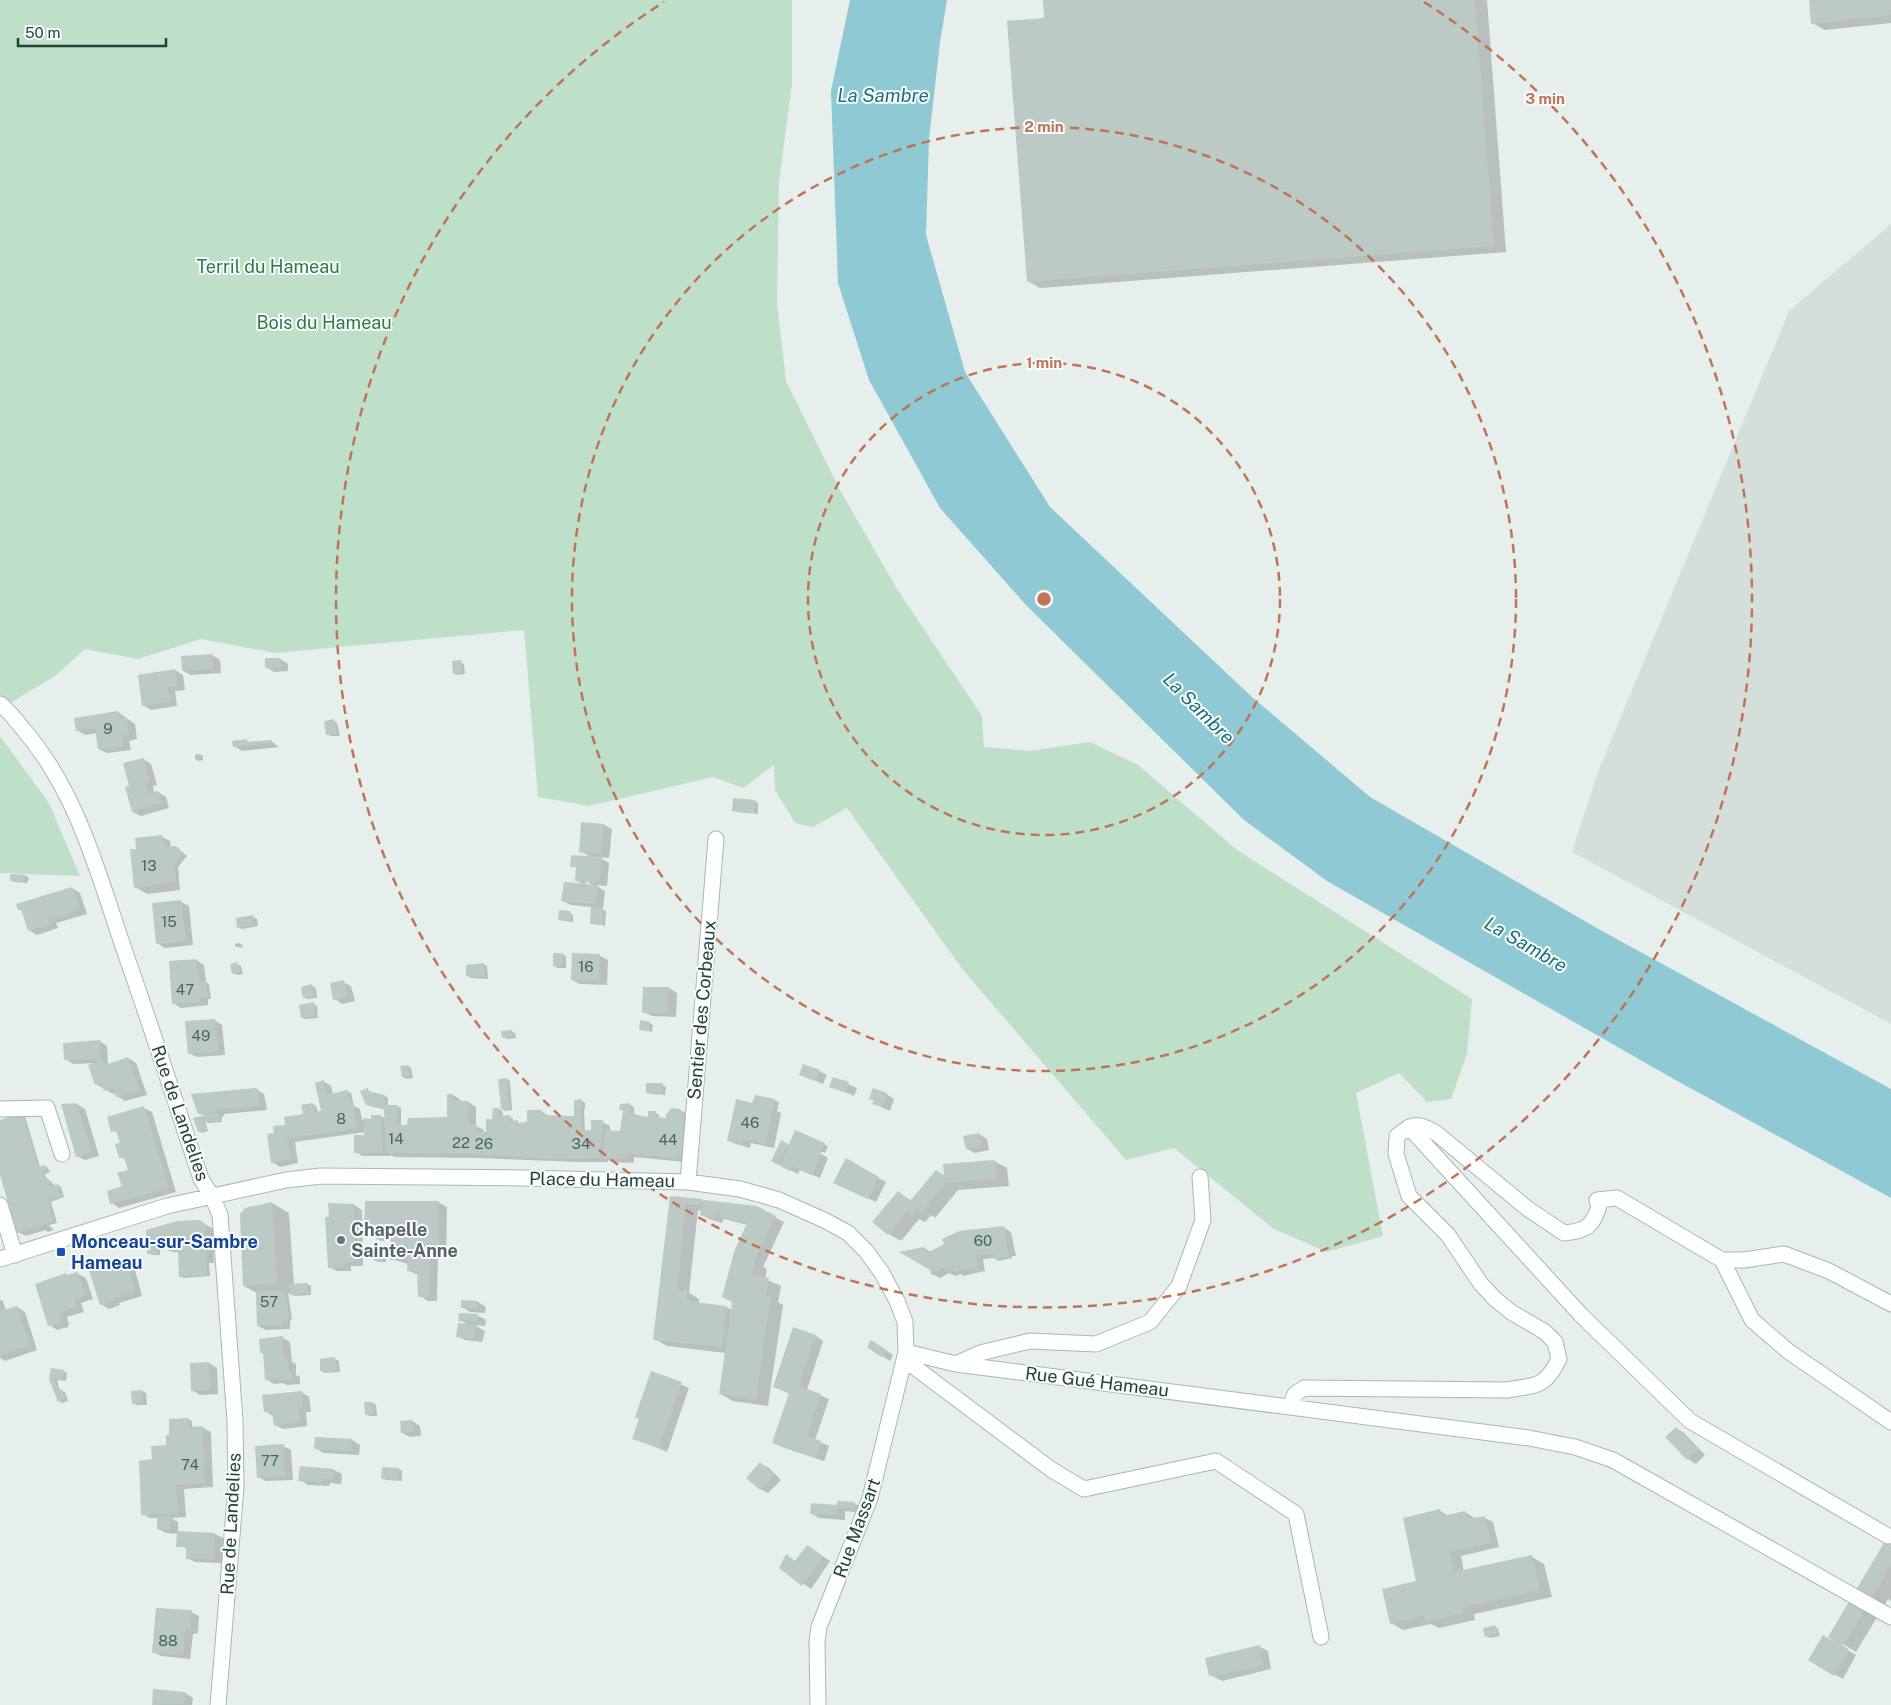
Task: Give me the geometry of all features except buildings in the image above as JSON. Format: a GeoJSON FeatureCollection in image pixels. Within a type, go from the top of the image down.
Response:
{"type":"FeatureCollection","features":[{"type":"Feature","properties":{"kind":"street","name":"Rue de Landelies"},"geometry":{"type":"LineString","coordinates":[[0,704],[36,744],[58,779],[77,816],[152,1030],[200,1178],[212,1196],[220,1215],[235,1420],[236,1487],[218,1705]]}},
{"type":"Feature","properties":{"kind":"street","name":"Sentier des Corbeaux"},"geometry":{"type":"LineString","coordinates":[[688,1182],[716,839]]}},
{"type":"Feature","properties":{"kind":"street"},"geometry":{"type":"LineString","coordinates":[[0,1109],[47,1108],[62,1154]]}},
{"type":"Feature","properties":{"kind":"street"},"geometry":{"type":"LineString","coordinates":[[1290,1407],[1296,1394],[1304,1388],[1507,1390],[1540,1384],[1552,1374],[1559,1358],[1554,1342],[1550,1337],[1511,1312],[1481,1284],[1448,1235],[1409,1196],[1396,1154],[1397,1136],[1408,1127],[1423,1125],[1436,1133],[1528,1209],[1564,1233],[1580,1231],[1595,1220],[1600,1206],[1597,1200],[1617,1198],[1722,1260],[1744,1260],[1784,1254],[1829,1271],[1891,1304]]}},
{"type":"Feature","properties":{"kind":"street"},"geometry":{"type":"LineString","coordinates":[[1408,1127],[1581,1315],[1690,1421],[1888,1536]]}},
{"type":"Feature","properties":{"kind":"street","name":"Place du Hameau"},"geometry":{"type":"LineString","coordinates":[[7,1257],[167,1206],[286,1180],[321,1176],[688,1182],[740,1189],[779,1200],[848,1233],[866,1251],[882,1273],[897,1301],[905,1322],[906,1356]]}},
{"type":"Feature","properties":{"kind":"street"},"geometry":{"type":"LineString","coordinates":[[956,1364],[980,1353],[1030,1341],[1096,1344],[1150,1322],[1179,1286],[1203,1220],[1200,1177]]}},
{"type":"Feature","properties":{"kind":"street"},"geometry":{"type":"LineString","coordinates":[[0,1205],[7,1257]]}},
{"type":"Feature","properties":{"kind":"street"},"geometry":{"type":"LineString","coordinates":[[1722,1260],[1752,1320],[1788,1351],[1891,1422]]}},
{"type":"Feature","properties":{"kind":"street"},"geometry":{"type":"LineString","coordinates":[[906,1356],[1052,1470],[1084,1488],[1216,1461],[1296,1514],[1321,1637]]}},
{"type":"Feature","properties":{"kind":"street","name":"Rue Gué Hameau"},"geometry":{"type":"LineString","coordinates":[[906,1356],[1529,1438],[1575,1447],[1613,1460],[1891,1617]]}},
{"type":"Feature","properties":{"kind":"street","name":"Rue Massart"},"geometry":{"type":"LineString","coordinates":[[818,1705],[817,1642],[819,1628],[870,1498],[906,1356]]}},
{"type":"Feature","properties":{"kind":"shaded area"},"geometry":{"type":"Polygon","coordinates":[[[1891,224],[1891,1024],[1572,852],[1598,772],[1789,311],[1891,224]]]}},
{"type":"Feature","properties":{"kind":"green space","name":"Bois du Hameau"},"geometry":{"type":"Polygon","coordinates":[[[0,0],[792,0],[792,84],[779,181],[777,304],[786,381],[840,490],[897,589],[982,716],[984,747],[1029,751],[1090,742],[1138,765],[1237,850],[1472,999],[1467,1054],[1451,1099],[1427,1102],[1399,1073],[1356,1093],[1383,1236],[1327,1252],[1274,1229],[1174,1148],[1126,1160],[963,970],[847,808],[813,827],[795,823],[775,790],[774,765],[743,788],[713,777],[589,806],[538,797],[524,630],[275,653],[201,639],[138,659],[85,649],[55,676],[4,707],[0,704],[0,0]]]}},
{"type":"Feature","properties":{"kind":"green space"},"geometry":{"type":"Polygon","coordinates":[[[0,736],[49,803],[80,876],[0,873],[0,736]]]}},
{"type":"Feature","properties":{"kind":"water","name":"La Sambre"},"geometry":{"type":"Polygon","coordinates":[[[850,0],[947,0],[940,42],[929,139],[926,235],[965,372],[1050,507],[1252,697],[1370,797],[1602,931],[1891,1089],[1891,1198],[1672,1078],[1327,881],[1244,820],[1026,605],[940,508],[869,380],[838,283],[831,91],[850,0]]]}},
{"type":"Feature","properties":{"kind":"place","name":"Chapelle Sainte-Anne"},"geometry":{"type":"Point","coordinates":[341,1240]}},
{"type":"Feature","properties":{"kind":"place","name":"Monceau-sur-Sambre Hameau"},"geometry":{"type":"Point","coordinates":[61,1252]}},
{"type":"Feature","properties":{"kind":"park label","name":"Terril du Hameau"},"geometry":{"type":"Point","coordinates":[268,267]}}]}
